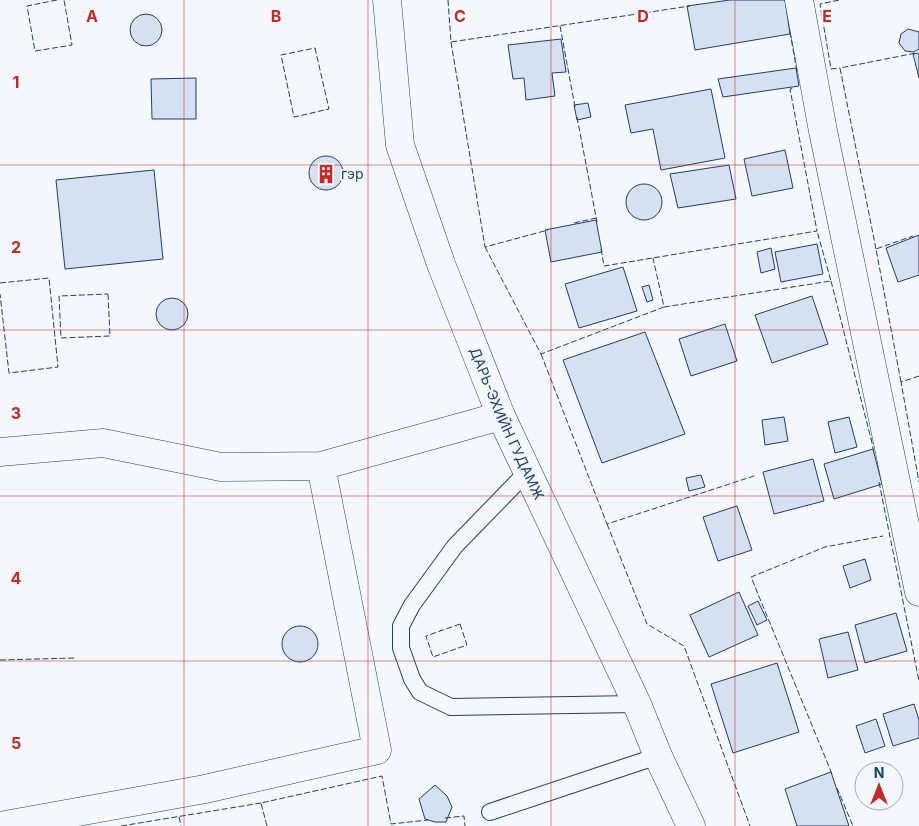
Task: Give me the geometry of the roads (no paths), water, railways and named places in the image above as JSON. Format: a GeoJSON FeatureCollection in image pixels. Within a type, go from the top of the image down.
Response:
{"type":"FeatureCollection","features":[{"type":"Feature","properties":{"kind":"street","name":"ДАРЬ-ЭХИЙН ГУДАМЖ"},"geometry":{"type":"LineString","coordinates":[[387,0],[400,145],[441,264],[501,416],[637,704],[658,756],[691,826]]}},
{"type":"Feature","properties":{"kind":"street"},"geometry":{"type":"LineString","coordinates":[[799,0],[831,170],[919,592]]}},
{"type":"Feature","properties":{"kind":"street"},"geometry":{"type":"LineString","coordinates":[[0,452],[103,443],[221,467],[320,466],[501,416]]}},
{"type":"Feature","properties":{"kind":"street"},"geometry":{"type":"LineString","coordinates":[[0,826],[205,789],[377,750],[320,466]]}},
{"type":"Feature","properties":{"kind":"lane"},"geometry":{"type":"LineString","coordinates":[[527,472],[456,546],[400,626],[401,648],[412,679],[420,692],[451,708],[637,704]]}},
{"type":"Feature","properties":{"kind":"lane"},"geometry":{"type":"LineString","coordinates":[[490,812],[658,756]]}},
{"type":"Feature","properties":{"kind":"place","name":"гэр"},"geometry":{"type":"Point","coordinates":[326,174]}}]}
